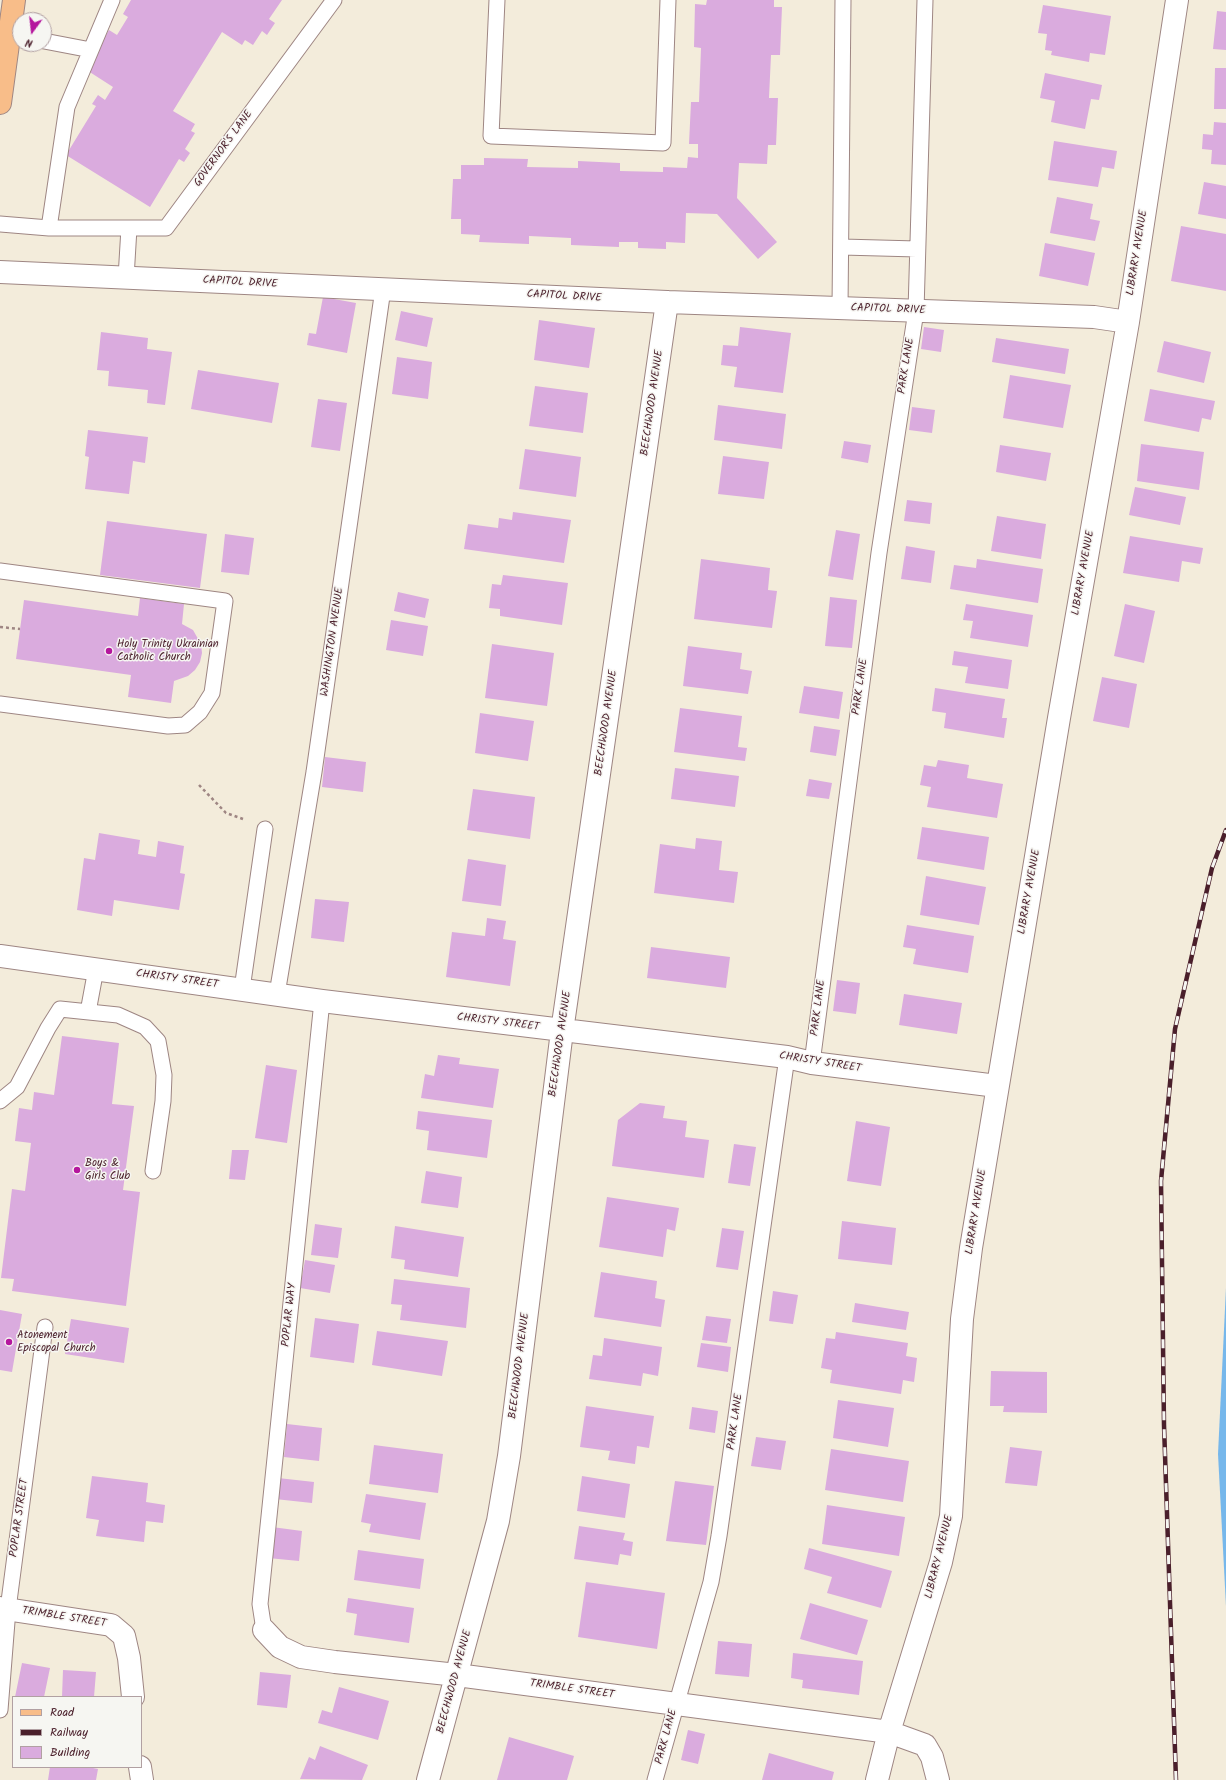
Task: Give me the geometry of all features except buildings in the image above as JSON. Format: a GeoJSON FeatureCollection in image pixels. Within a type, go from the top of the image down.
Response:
{"type":"FeatureCollection","features":[{"type":"Feature","properties":{"kind":"main road"},"geometry":{"type":"LineString","coordinates":[[14,0],[14,12]]}},
{"type":"Feature","properties":{"kind":"main road"},"geometry":{"type":"LineString","coordinates":[[0,103],[12,45]]}},
{"type":"Feature","properties":{"kind":"street","name":"LIBRARY AVENUE"},"geometry":{"type":"LineString","coordinates":[[877,1780],[889,1732],[940,1562],[951,1516],[962,1319],[971,1248],[997,1086],[1128,322],[1177,0]]}},
{"type":"Feature","properties":{"kind":"street","name":"CAPITOL DRIVE"},"geometry":{"type":"LineString","coordinates":[[0,272],[667,302],[1094,317],[1128,322]]}},
{"type":"Feature","properties":{"kind":"street","name":"BEECHWOOD AVENUE"},"geometry":{"type":"LineString","coordinates":[[428,1780],[498,1521],[509,1456],[562,1031],[667,302]]}},
{"type":"Feature","properties":{"kind":"street","name":"CHRISTY STREET"},"geometry":{"type":"LineString","coordinates":[[0,956],[322,1001],[787,1057],[812,1063],[997,1086]]}},
{"type":"Feature","properties":{"kind":"street","name":"TRIMBLE STREET"},"geometry":{"type":"LineString","coordinates":[[4,1609],[111,1625],[124,1636],[129,1658],[133,1696]]}},
{"type":"Feature","properties":{"kind":"street","name":"TRIMBLE STREET"},"geometry":{"type":"LineString","coordinates":[[264,1630],[280,1647],[302,1657],[457,1675],[889,1732],[925,1745],[932,1757],[938,1780]]}},
{"type":"Feature","properties":{"kind":"street"},"geometry":{"type":"LineString","coordinates":[[140,1768],[142,1780]]}},
{"type":"Feature","properties":{"kind":"lane"},"geometry":{"type":"LineString","coordinates":[[49,228],[67,107],[112,0]]}},
{"type":"Feature","properties":{"kind":"lane","name":"GOVERNOR'S LANE"},"geometry":{"type":"LineString","coordinates":[[129,228],[166,228],[334,0]]}},
{"type":"Feature","properties":{"kind":"lane"},"geometry":{"type":"LineString","coordinates":[[497,0],[491,136],[663,143],[668,0]]}},
{"type":"Feature","properties":{"kind":"lane"},"geometry":{"type":"LineString","coordinates":[[840,308],[842,247],[843,0]]}},
{"type":"Feature","properties":{"kind":"lane","name":"PARK LANE"},"geometry":{"type":"LineString","coordinates":[[812,1063],[878,560],[916,311],[925,0]]}},
{"type":"Feature","properties":{"kind":"lane"},"geometry":{"type":"LineString","coordinates":[[52,43],[91,50]]}},
{"type":"Feature","properties":{"kind":"lane"},"geometry":{"type":"LineString","coordinates":[[0,224],[49,228],[129,228],[126,278]]}},
{"type":"Feature","properties":{"kind":"lane"},"geometry":{"type":"LineString","coordinates":[[842,247],[917,249]]}},
{"type":"Feature","properties":{"kind":"lane","name":"WASHINGTON AVENUE"},"geometry":{"type":"LineString","coordinates":[[277,994],[314,772],[383,289]]}},
{"type":"Feature","properties":{"kind":"lane"},"geometry":{"type":"LineString","coordinates":[[0,571],[225,601],[212,693],[200,712],[185,724],[168,726],[0,704]]}},
{"type":"Feature","properties":{"kind":"lane"},"geometry":{"type":"LineString","coordinates":[[242,989],[265,829]]}},
{"type":"Feature","properties":{"kind":"lane"},"geometry":{"type":"LineString","coordinates":[[88,1012],[96,969]]}},
{"type":"Feature","properties":{"kind":"lane","name":"POPLAR WAY"},"geometry":{"type":"LineString","coordinates":[[264,1630],[260,1604],[322,1001]]}},
{"type":"Feature","properties":{"kind":"lane"},"geometry":{"type":"LineString","coordinates":[[0,1101],[17,1087],[48,1028],[60,1009],[118,1015],[145,1027],[158,1041],[164,1075],[164,1101],[153,1171]]}},
{"type":"Feature","properties":{"kind":"lane","name":"PARK LANE"},"geometry":{"type":"LineString","coordinates":[[655,1780],[711,1582],[719,1536],[787,1057]]}},
{"type":"Feature","properties":{"kind":"lane","name":"POPLAR STREET"},"geometry":{"type":"LineString","coordinates":[[0,1710],[4,1609],[45,1327]]}},
{"type":"Feature","properties":{"kind":"path"},"geometry":{"type":"LineString","coordinates":[[0,627],[20,629]]}},
{"type":"Feature","properties":{"kind":"path"},"geometry":{"type":"LineString","coordinates":[[199,785],[226,813],[265,829]]}},
{"type":"Feature","properties":{"kind":"water"},"geometry":{"type":"Polygon","coordinates":[[[1226,1288],[1226,1606],[1218,1454],[1226,1288]]]}},
{"type":"Feature","properties":{"kind":"railway"},"geometry":{"type":"LineString","coordinates":[[1176,1780],[1164,1425],[1161,1181],[1175,1029],[1212,868],[1226,830]]}},
{"type":"Feature","properties":{"kind":"place","name":"Holy Trinity Ukrainian Catholic Church"},"geometry":{"type":"Point","coordinates":[109,651]}},
{"type":"Feature","properties":{"kind":"place","name":"Boys & Girls Club"},"geometry":{"type":"Point","coordinates":[77,1170]}},
{"type":"Feature","properties":{"kind":"place","name":"Atonement Episcopal Church"},"geometry":{"type":"Point","coordinates":[9,1342]}}]}
